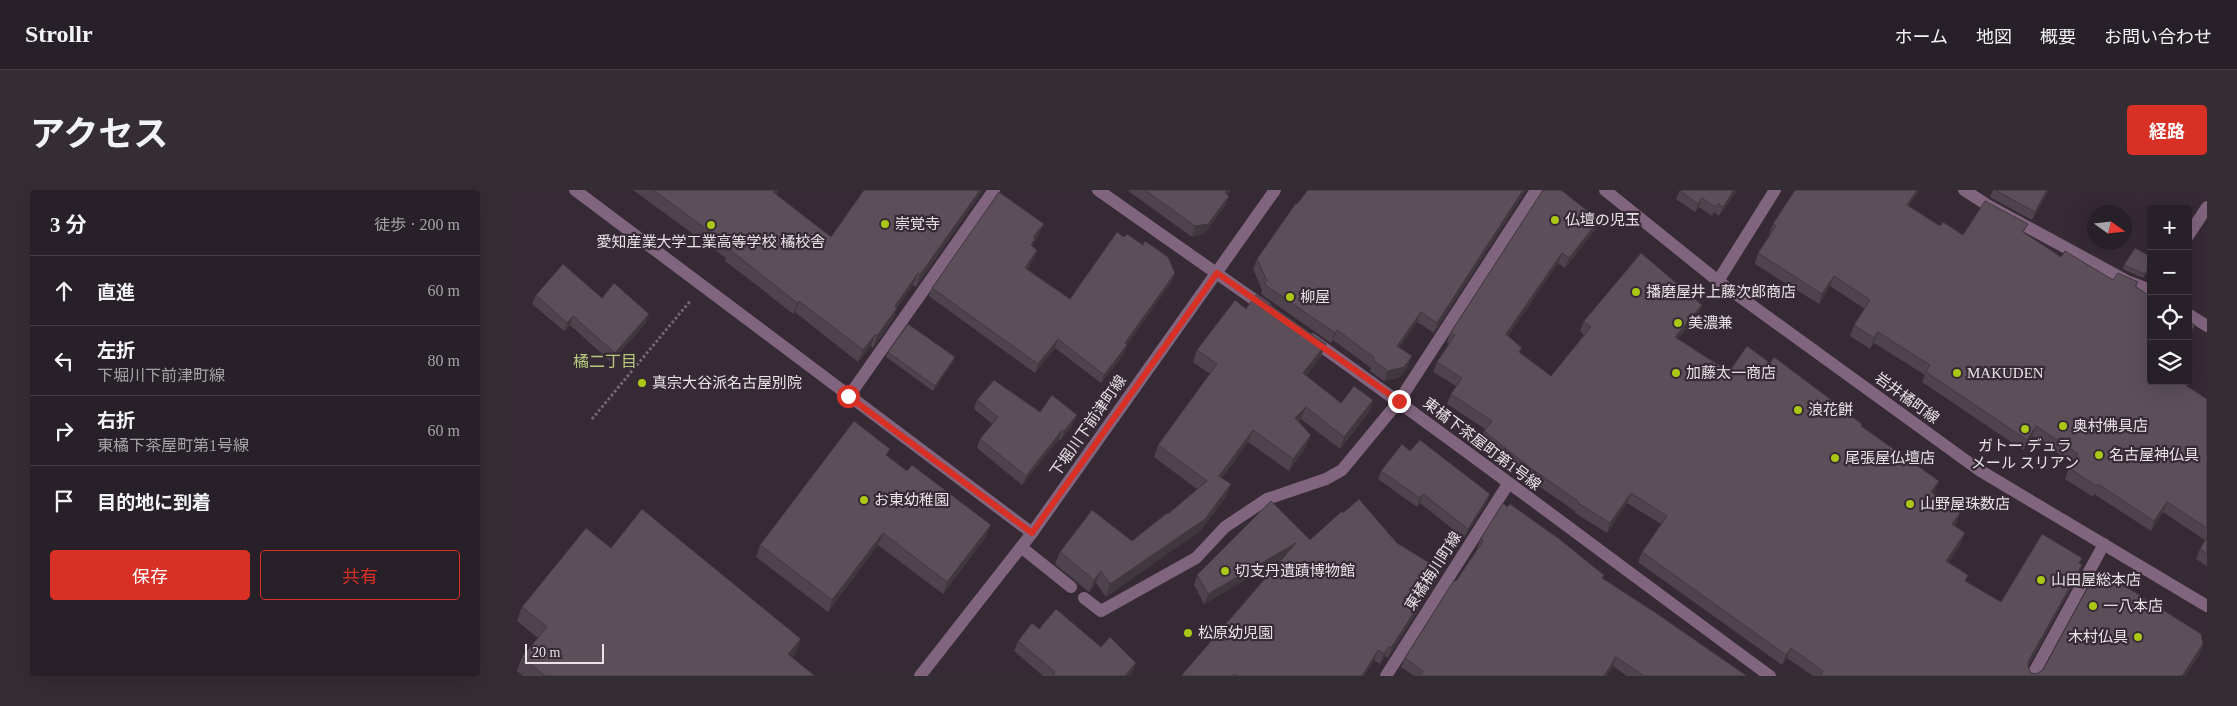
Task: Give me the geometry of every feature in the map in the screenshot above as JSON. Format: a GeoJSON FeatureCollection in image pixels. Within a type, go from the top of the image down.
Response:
{"type":"FeatureCollection","features":[{"type":"Feature","properties":{"kind":"street"},"geometry":{"type":"LineString","coordinates":[[575,190],[1032,533]]}},
{"type":"Feature","properties":{"kind":"street"},"geometry":{"type":"LineString","coordinates":[[848,396],[994,190]]}},
{"type":"Feature","properties":{"kind":"street"},"geometry":{"type":"LineString","coordinates":[[1098,190],[1280,318]]}},
{"type":"Feature","properties":{"kind":"street","name":"下堀川下前津町線"},"geometry":{"type":"LineString","coordinates":[[920,676],[1032,533],[1275,190]]}},
{"type":"Feature","properties":{"kind":"street"},"geometry":{"type":"LineString","coordinates":[[1084,598],[1101,611],[1196,558],[1225,527],[1267,499],[1326,479],[1342,470],[1399,401],[1536,190]]}},
{"type":"Feature","properties":{"kind":"street","name":"岩井橘町線"},"geometry":{"type":"LineString","coordinates":[[1605,190],[1718,281],[1979,470],[2207,606]]}},
{"type":"Feature","properties":{"kind":"street"},"geometry":{"type":"LineString","coordinates":[[1718,281],[1775,190]]}},
{"type":"Feature","properties":{"kind":"street"},"geometry":{"type":"LineString","coordinates":[[1964,190],[1988,206],[2127,281],[2147,288]]}},
{"type":"Feature","properties":{"kind":"street"},"geometry":{"type":"LineString","coordinates":[[2192,230],[2207,208]]}},
{"type":"Feature","properties":{"kind":"street"},"geometry":{"type":"LineString","coordinates":[[2192,317],[2207,326]]}},
{"type":"Feature","properties":{"kind":"street","name":"東橘下茶屋町第1号線"},"geometry":{"type":"LineString","coordinates":[[1304,334],[1399,401],[1508,484],[1770,676]]}},
{"type":"Feature","properties":{"kind":"street","name":"東橘梅川町線"},"geometry":{"type":"LineString","coordinates":[[1386,676],[1508,484]]}},
{"type":"Feature","properties":{"kind":"street"},"geometry":{"type":"LineString","coordinates":[[2032,676],[2104,544]]}},
{"type":"Feature","properties":{"kind":"street"},"geometry":{"type":"LineString","coordinates":[[1021,547],[1071,587]]}},
{"type":"Feature","properties":{"kind":"path"},"geometry":{"type":"LineString","coordinates":[[592,419],[702,286]]}},
{"type":"Feature","properties":{"kind":"building"},"geometry":{"type":"Polygon","coordinates":[[[653,190],[775,190],[773,192],[831,237],[864,190],[980,190],[920,275],[918,273],[877,336],[875,335],[863,350],[799,301],[797,303],[729,249],[731,247],[653,190]]]}},
{"type":"Feature","properties":{"kind":"building"},"geometry":{"type":"Polygon","coordinates":[[[1145,190],[1227,190],[1225,193],[1229,196],[1208,224],[1195,226],[1145,190]]]}},
{"type":"Feature","properties":{"kind":"building"},"geometry":{"type":"Polygon","coordinates":[[[1308,190],[1523,190],[1437,323],[1421,312],[1397,346],[1412,356],[1404,367],[1388,371],[1373,360],[1375,358],[1337,330],[1335,333],[1264,284],[1267,281],[1257,259],[1296,203],[1308,190]]]}},
{"type":"Feature","properties":{"kind":"building"},"geometry":{"type":"Polygon","coordinates":[[[1543,190],[1561,190],[1599,220],[1569,258],[1562,253],[1506,334],[1522,348],[1519,352],[1551,376],[1591,327],[1584,321],[1641,253],[1702,305],[1675,337],[1729,372],[1747,346],[1770,363],[1774,357],[1862,424],[1861,426],[1939,481],[1931,492],[1960,513],[1952,524],[1965,533],[1946,561],[1968,575],[1965,581],[2001,602],[2042,534],[2082,558],[2079,563],[2082,565],[2028,662],[2031,673],[2036,674],[2043,670],[2096,572],[2133,591],[2201,634],[2203,644],[2182,676],[1820,676],[1823,671],[1791,648],[1786,655],[1642,552],[1667,516],[1631,493],[1610,523],[1578,503],[1528,466],[1484,431],[1492,421],[1451,394],[1462,378],[1437,362],[1455,335],[1451,332],[1543,190]]]}},
{"type":"Feature","properties":{"kind":"building"},"geometry":{"type":"Polygon","coordinates":[[[1679,190],[1734,190],[1723,207],[1718,204],[1715,207],[1702,198],[1698,204],[1679,190]]]}},
{"type":"Feature","properties":{"kind":"building"},"geometry":{"type":"Polygon","coordinates":[[[1795,190],[1917,190],[1907,205],[1940,226],[1943,222],[1963,235],[1985,201],[2028,224],[2023,232],[2061,257],[2065,251],[2113,280],[2118,273],[2138,282],[2135,286],[2147,294],[2147,385],[2185,385],[2207,399],[2207,528],[2167,502],[2154,521],[2098,484],[2096,486],[2069,468],[2078,454],[2036,426],[2027,440],[1926,372],[1930,365],[1878,332],[1874,338],[1854,325],[1870,300],[1834,276],[1822,294],[1758,253],[1776,226],[1773,224],[1795,190]]]}},
{"type":"Feature","properties":{"kind":"building"},"geometry":{"type":"Polygon","coordinates":[[[1995,190],[2047,190],[2035,212],[1995,190]]]}},
{"type":"Feature","properties":{"kind":"building"},"geometry":{"type":"Polygon","coordinates":[[[999,192],[1044,224],[1033,237],[1035,239],[1031,245],[1037,250],[1025,268],[1070,299],[1117,232],[1124,237],[1127,234],[1143,245],[1145,241],[1168,257],[1175,273],[1125,343],[1127,345],[1104,375],[1058,339],[1038,364],[932,288],[999,192]]]}},
{"type":"Feature","properties":{"kind":"building"},"geometry":{"type":"Polygon","coordinates":[[[2135,248],[2147,255],[2147,271],[2145,274],[2124,265],[2135,248]]]}},
{"type":"Feature","properties":{"kind":"building"},"geometry":{"type":"Polygon","coordinates":[[[563,264],[602,298],[614,283],[649,314],[615,353],[573,316],[567,323],[536,295],[563,264]]]}},
{"type":"Feature","properties":{"kind":"building"},"geometry":{"type":"Polygon","coordinates":[[[1256,295],[1326,344],[1303,373],[1341,403],[1354,386],[1373,400],[1344,437],[1306,407],[1295,418],[1311,435],[1293,459],[1253,430],[1219,476],[1231,484],[1205,519],[1110,584],[1101,571],[1094,580],[1060,552],[1092,510],[1132,541],[1207,481],[1158,445],[1217,364],[1197,350],[1235,300],[1246,309],[1256,295]]]}},
{"type":"Feature","properties":{"kind":"building"},"geometry":{"type":"Polygon","coordinates":[[[908,324],[955,357],[935,386],[888,352],[908,324]]]}},
{"type":"Feature","properties":{"kind":"building"},"geometry":{"type":"Polygon","coordinates":[[[994,380],[1040,412],[1052,395],[1077,415],[1064,431],[1062,430],[1026,476],[980,439],[998,417],[977,400],[994,380]]]}},
{"type":"Feature","properties":{"kind":"building"},"geometry":{"type":"Polygon","coordinates":[[[854,421],[890,449],[886,455],[907,471],[912,465],[991,525],[947,582],[883,533],[832,600],[760,545],[854,421]]]}},
{"type":"Feature","properties":{"kind":"building"},"geometry":{"type":"Polygon","coordinates":[[[1420,440],[1490,494],[1468,529],[1423,494],[1420,498],[1381,471],[1402,444],[1410,451],[1420,440]]]}},
{"type":"Feature","properties":{"kind":"building"},"geometry":{"type":"Polygon","coordinates":[[[1359,499],[1397,543],[1441,570],[1391,648],[1389,646],[1384,654],[1378,650],[1362,676],[1237,676],[1235,674],[1232,676],[1181,676],[1296,543],[1208,594],[1197,575],[1271,501],[1310,540],[1342,511],[1343,513],[1359,499]]]}},
{"type":"Feature","properties":{"kind":"building"},"geometry":{"type":"Polygon","coordinates":[[[1503,503],[1507,507],[1510,504],[1558,538],[1604,575],[1602,578],[1747,676],[1644,676],[1616,657],[1604,676],[1419,676],[1423,671],[1405,658],[1454,580],[1456,581],[1483,541],[1481,538],[1503,503]]]}},
{"type":"Feature","properties":{"kind":"building"},"geometry":{"type":"Polygon","coordinates":[[[642,509],[801,639],[788,654],[815,676],[545,676],[522,657],[547,627],[522,607],[586,528],[611,548],[642,509]]]}},
{"type":"Feature","properties":{"kind":"building"},"geometry":{"type":"Polygon","coordinates":[[[2207,537],[2207,554],[2200,549],[2207,537]]]}},
{"type":"Feature","properties":{"kind":"building"},"geometry":{"type":"Polygon","coordinates":[[[1056,609],[1101,647],[1110,637],[1136,663],[1125,676],[1052,676],[1055,672],[1018,641],[1032,623],[1039,629],[1056,609]]]}},
{"type":"Feature","properties":{"kind":"place","name":"仏壇の児玉"},"geometry":{"type":"Point","coordinates":[1555,220]}},
{"type":"Feature","properties":{"kind":"place","name":"崇覚寺"},"geometry":{"type":"Point","coordinates":[885,224]}},
{"type":"Feature","properties":{"kind":"place","name":"愛知産業大学工業高等学校 橘校舎"},"geometry":{"type":"Point","coordinates":[711,225]}},
{"type":"Feature","properties":{"kind":"place","name":"播磨屋井上藤次郎商店"},"geometry":{"type":"Point","coordinates":[1636,292]}},
{"type":"Feature","properties":{"kind":"place","name":"柳屋"},"geometry":{"type":"Point","coordinates":[1290,297]}},
{"type":"Feature","properties":{"kind":"place","name":"美濃兼"},"geometry":{"type":"Point","coordinates":[1678,323]}},
{"type":"Feature","properties":{"kind":"place","name":"加藤太一商店"},"geometry":{"type":"Point","coordinates":[1676,373]}},
{"type":"Feature","properties":{"kind":"place","name":"MAKUDEN"},"geometry":{"type":"Point","coordinates":[1957,373]}},
{"type":"Feature","properties":{"kind":"place","name":"真宗大谷派名古屋別院"},"geometry":{"type":"Point","coordinates":[642,383]}},
{"type":"Feature","properties":{"kind":"place","name":"浪花餅"},"geometry":{"type":"Point","coordinates":[1798,410]}},
{"type":"Feature","properties":{"kind":"place","name":"奥村佛具店"},"geometry":{"type":"Point","coordinates":[2063,426]}},
{"type":"Feature","properties":{"kind":"place","name":"ガトー デュラ メール スリアン"},"geometry":{"type":"Point","coordinates":[2025,429]}},
{"type":"Feature","properties":{"kind":"place","name":"名古屋神仏具"},"geometry":{"type":"Point","coordinates":[2099,455]}},
{"type":"Feature","properties":{"kind":"place","name":"尾張屋仏壇店"},"geometry":{"type":"Point","coordinates":[1835,458]}},
{"type":"Feature","properties":{"kind":"place","name":"お東幼稚園"},"geometry":{"type":"Point","coordinates":[864,500]}},
{"type":"Feature","properties":{"kind":"place","name":"山野屋珠数店"},"geometry":{"type":"Point","coordinates":[1910,504]}},
{"type":"Feature","properties":{"kind":"place","name":"切支丹遺蹟博物館"},"geometry":{"type":"Point","coordinates":[1225,571]}},
{"type":"Feature","properties":{"kind":"place","name":"山田屋総本店"},"geometry":{"type":"Point","coordinates":[2041,580]}},
{"type":"Feature","properties":{"kind":"place","name":"一八本店"},"geometry":{"type":"Point","coordinates":[2093,606]}},
{"type":"Feature","properties":{"kind":"place","name":"松原幼児園"},"geometry":{"type":"Point","coordinates":[1188,633]}},
{"type":"Feature","properties":{"kind":"place","name":"木村仏具"},"geometry":{"type":"Point","coordinates":[2138,637]}},
{"type":"Feature","properties":{"kind":"district","name":"橘二丁目"},"geometry":{"type":"Point","coordinates":[605,361]}},
{"type":"Feature","properties":{"kind":"route"},"geometry":{"type":"LineString","coordinates":[[848,396],[1032,533],[1217,273],[1399,401]]}}]}
